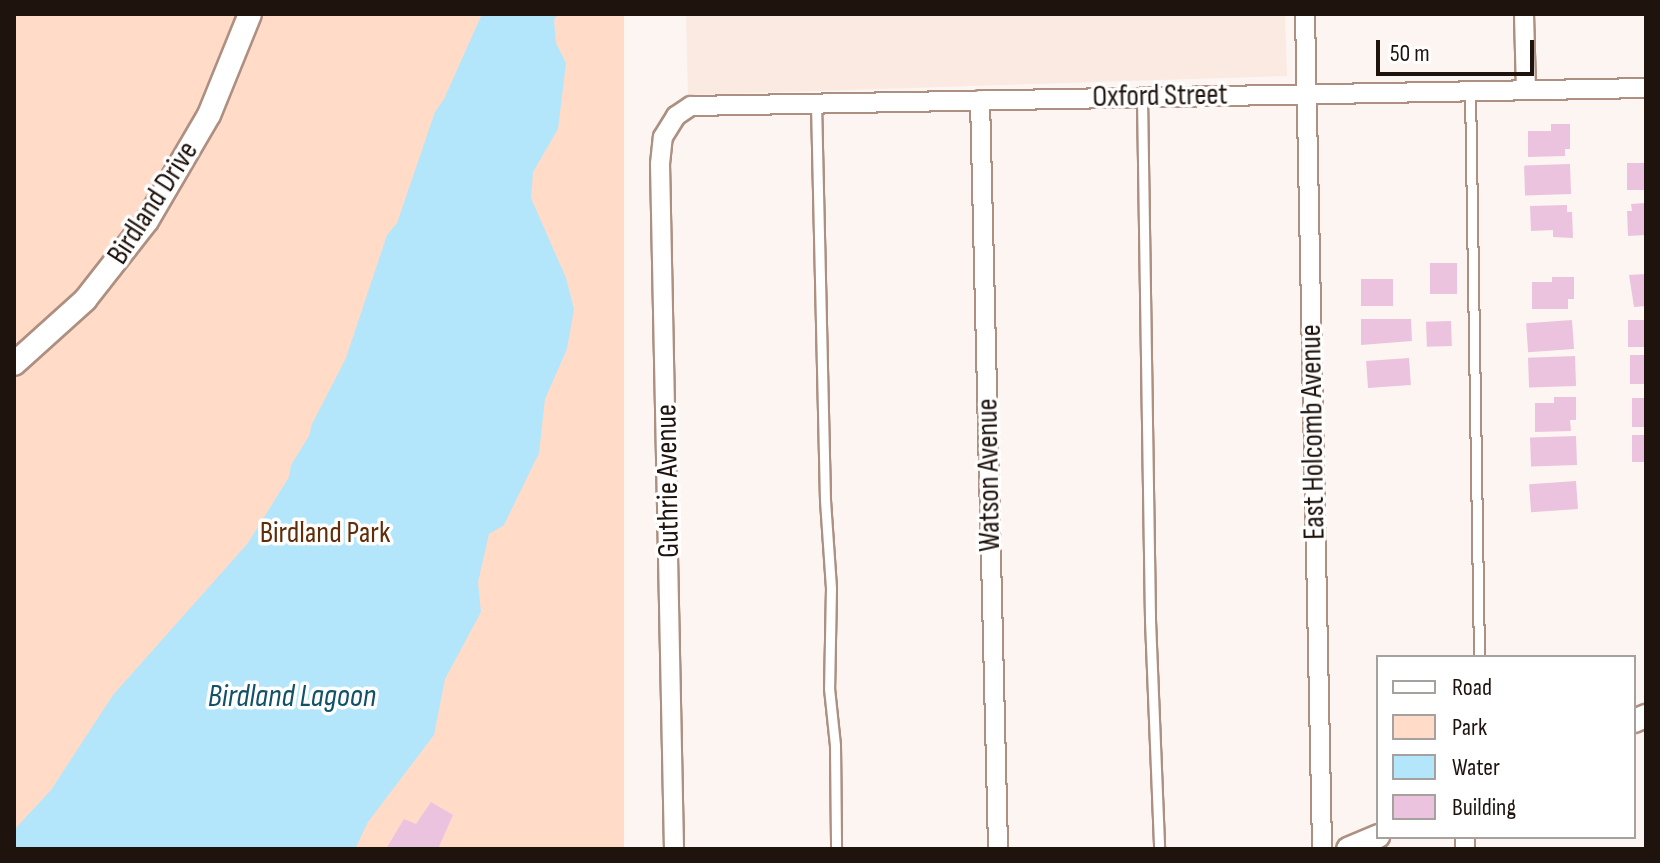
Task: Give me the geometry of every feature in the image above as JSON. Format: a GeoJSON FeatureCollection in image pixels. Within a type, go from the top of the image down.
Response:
{"type":"FeatureCollection","features":[{"type":"Feature","properties":{"kind":"street","name":"Birdland Drive"},"geometry":{"type":"LineString","coordinates":[[14,364],[85,300],[147,221],[209,115],[250,14]]}},
{"type":"Feature","properties":{"kind":"street","name":"East Holcomb Avenue"},"geometry":{"type":"LineString","coordinates":[[1305,14],[1322,849]]}},
{"type":"Feature","properties":{"kind":"street"},"geometry":{"type":"LineString","coordinates":[[1524,14],[1526,89]]}},
{"type":"Feature","properties":{"kind":"street","name":"Oxford Street"},"geometry":{"type":"LineString","coordinates":[[676,116],[691,106],[1646,88]]}},
{"type":"Feature","properties":{"kind":"street","name":"Watson Avenue"},"geometry":{"type":"LineString","coordinates":[[980,100],[998,849]]}},
{"type":"Feature","properties":{"kind":"street","name":"Guthrie Avenue"},"geometry":{"type":"LineString","coordinates":[[674,849],[660,164],[663,137],[676,116]]}},
{"type":"Feature","properties":{"kind":"street"},"geometry":{"type":"LineString","coordinates":[[1348,849],[1376,837]]}},
{"type":"Feature","properties":{"kind":"lane"},"geometry":{"type":"LineString","coordinates":[[1470,89],[1479,655]]}},
{"type":"Feature","properties":{"kind":"lane"},"geometry":{"type":"LineString","coordinates":[[1142,97],[1150,620],[1159,849]]}},
{"type":"Feature","properties":{"kind":"lane"},"geometry":{"type":"LineString","coordinates":[[816,103],[825,500],[831,588],[829,688],[835,745],[836,849]]}},
{"type":"Feature","properties":{"kind":"shaded area"},"geometry":{"type":"Polygon","coordinates":[[[686,14],[1285,14],[1287,76],[688,95],[686,14]]]}},
{"type":"Feature","properties":{"kind":"green space","name":"Birdland Park"},"geometry":{"type":"Polygon","coordinates":[[[14,14],[624,14],[624,849],[14,849],[14,14]]]}},
{"type":"Feature","properties":{"kind":"water","name":"Birdland Lagoon"},"geometry":{"type":"Polygon","coordinates":[[[482,14],[559,14],[554,19],[556,43],[566,63],[558,129],[533,172],[531,198],[566,278],[574,309],[567,349],[545,399],[539,453],[504,525],[489,534],[478,582],[481,612],[445,679],[434,735],[368,822],[355,849],[14,849],[14,830],[51,790],[113,695],[248,543],[289,477],[291,465],[309,436],[312,424],[346,358],[387,235],[397,223],[435,112],[444,99],[482,14]]]}},
{"type":"Feature","properties":{"kind":"building"},"geometry":{"type":"Polygon","coordinates":[[[1551,124],[1570,124],[1570,149],[1565,149],[1565,156],[1528,157],[1528,131],[1551,131],[1551,124]]]}},
{"type":"Feature","properties":{"kind":"building"},"geometry":{"type":"Polygon","coordinates":[[[1627,163],[1646,163],[1646,190],[1627,190],[1627,163]]]}},
{"type":"Feature","properties":{"kind":"building"},"geometry":{"type":"Polygon","coordinates":[[[1570,164],[1571,194],[1525,196],[1524,166],[1570,164]]]}},
{"type":"Feature","properties":{"kind":"building"},"geometry":{"type":"Polygon","coordinates":[[[1646,203],[1646,235],[1628,236],[1627,211],[1632,211],[1631,204],[1646,203]]]}},
{"type":"Feature","properties":{"kind":"building"},"geometry":{"type":"Polygon","coordinates":[[[1567,205],[1567,212],[1572,212],[1573,238],[1553,237],[1553,230],[1531,231],[1530,206],[1567,205]]]}},
{"type":"Feature","properties":{"kind":"building"},"geometry":{"type":"Polygon","coordinates":[[[1430,263],[1457,263],[1457,294],[1430,294],[1430,263]]]}},
{"type":"Feature","properties":{"kind":"building"},"geometry":{"type":"Polygon","coordinates":[[[1646,274],[1646,306],[1634,307],[1629,275],[1646,274]]]}},
{"type":"Feature","properties":{"kind":"building"},"geometry":{"type":"Polygon","coordinates":[[[1552,277],[1574,277],[1574,299],[1568,299],[1568,309],[1532,309],[1532,282],[1552,282],[1552,277]]]}},
{"type":"Feature","properties":{"kind":"building"},"geometry":{"type":"Polygon","coordinates":[[[1361,279],[1393,279],[1393,306],[1361,306],[1361,279]]]}},
{"type":"Feature","properties":{"kind":"building"},"geometry":{"type":"Polygon","coordinates":[[[1361,319],[1411,319],[1412,341],[1361,345],[1361,319]]]}},
{"type":"Feature","properties":{"kind":"building"},"geometry":{"type":"Polygon","coordinates":[[[1572,320],[1574,349],[1528,352],[1526,323],[1572,320]]]}},
{"type":"Feature","properties":{"kind":"building"},"geometry":{"type":"Polygon","coordinates":[[[1628,320],[1646,320],[1646,347],[1628,347],[1628,320]]]}},
{"type":"Feature","properties":{"kind":"building"},"geometry":{"type":"Polygon","coordinates":[[[1451,321],[1452,346],[1427,347],[1426,322],[1451,321]]]}},
{"type":"Feature","properties":{"kind":"building"},"geometry":{"type":"Polygon","coordinates":[[[1630,355],[1646,355],[1646,384],[1630,384],[1630,355]]]}},
{"type":"Feature","properties":{"kind":"building"},"geometry":{"type":"Polygon","coordinates":[[[1575,356],[1576,386],[1529,388],[1528,358],[1575,356]]]}},
{"type":"Feature","properties":{"kind":"building"},"geometry":{"type":"Polygon","coordinates":[[[1409,358],[1411,385],[1368,388],[1366,361],[1409,358]]]}},
{"type":"Feature","properties":{"kind":"building"},"geometry":{"type":"Polygon","coordinates":[[[1554,397],[1576,397],[1576,420],[1570,420],[1571,431],[1535,432],[1535,403],[1554,403],[1554,397]]]}},
{"type":"Feature","properties":{"kind":"building"},"geometry":{"type":"Polygon","coordinates":[[[1632,398],[1646,398],[1646,427],[1632,427],[1632,398]]]}},
{"type":"Feature","properties":{"kind":"building"},"geometry":{"type":"Polygon","coordinates":[[[1632,435],[1646,435],[1646,462],[1632,462],[1632,435]]]}},
{"type":"Feature","properties":{"kind":"building"},"geometry":{"type":"Polygon","coordinates":[[[1576,436],[1577,465],[1531,467],[1530,438],[1576,436]]]}},
{"type":"Feature","properties":{"kind":"building"},"geometry":{"type":"Polygon","coordinates":[[[1576,481],[1578,509],[1531,512],[1529,484],[1576,481]]]}},
{"type":"Feature","properties":{"kind":"building"},"geometry":{"type":"Polygon","coordinates":[[[431,802],[453,815],[438,849],[386,849],[404,819],[416,824],[431,802]]]}}]}
